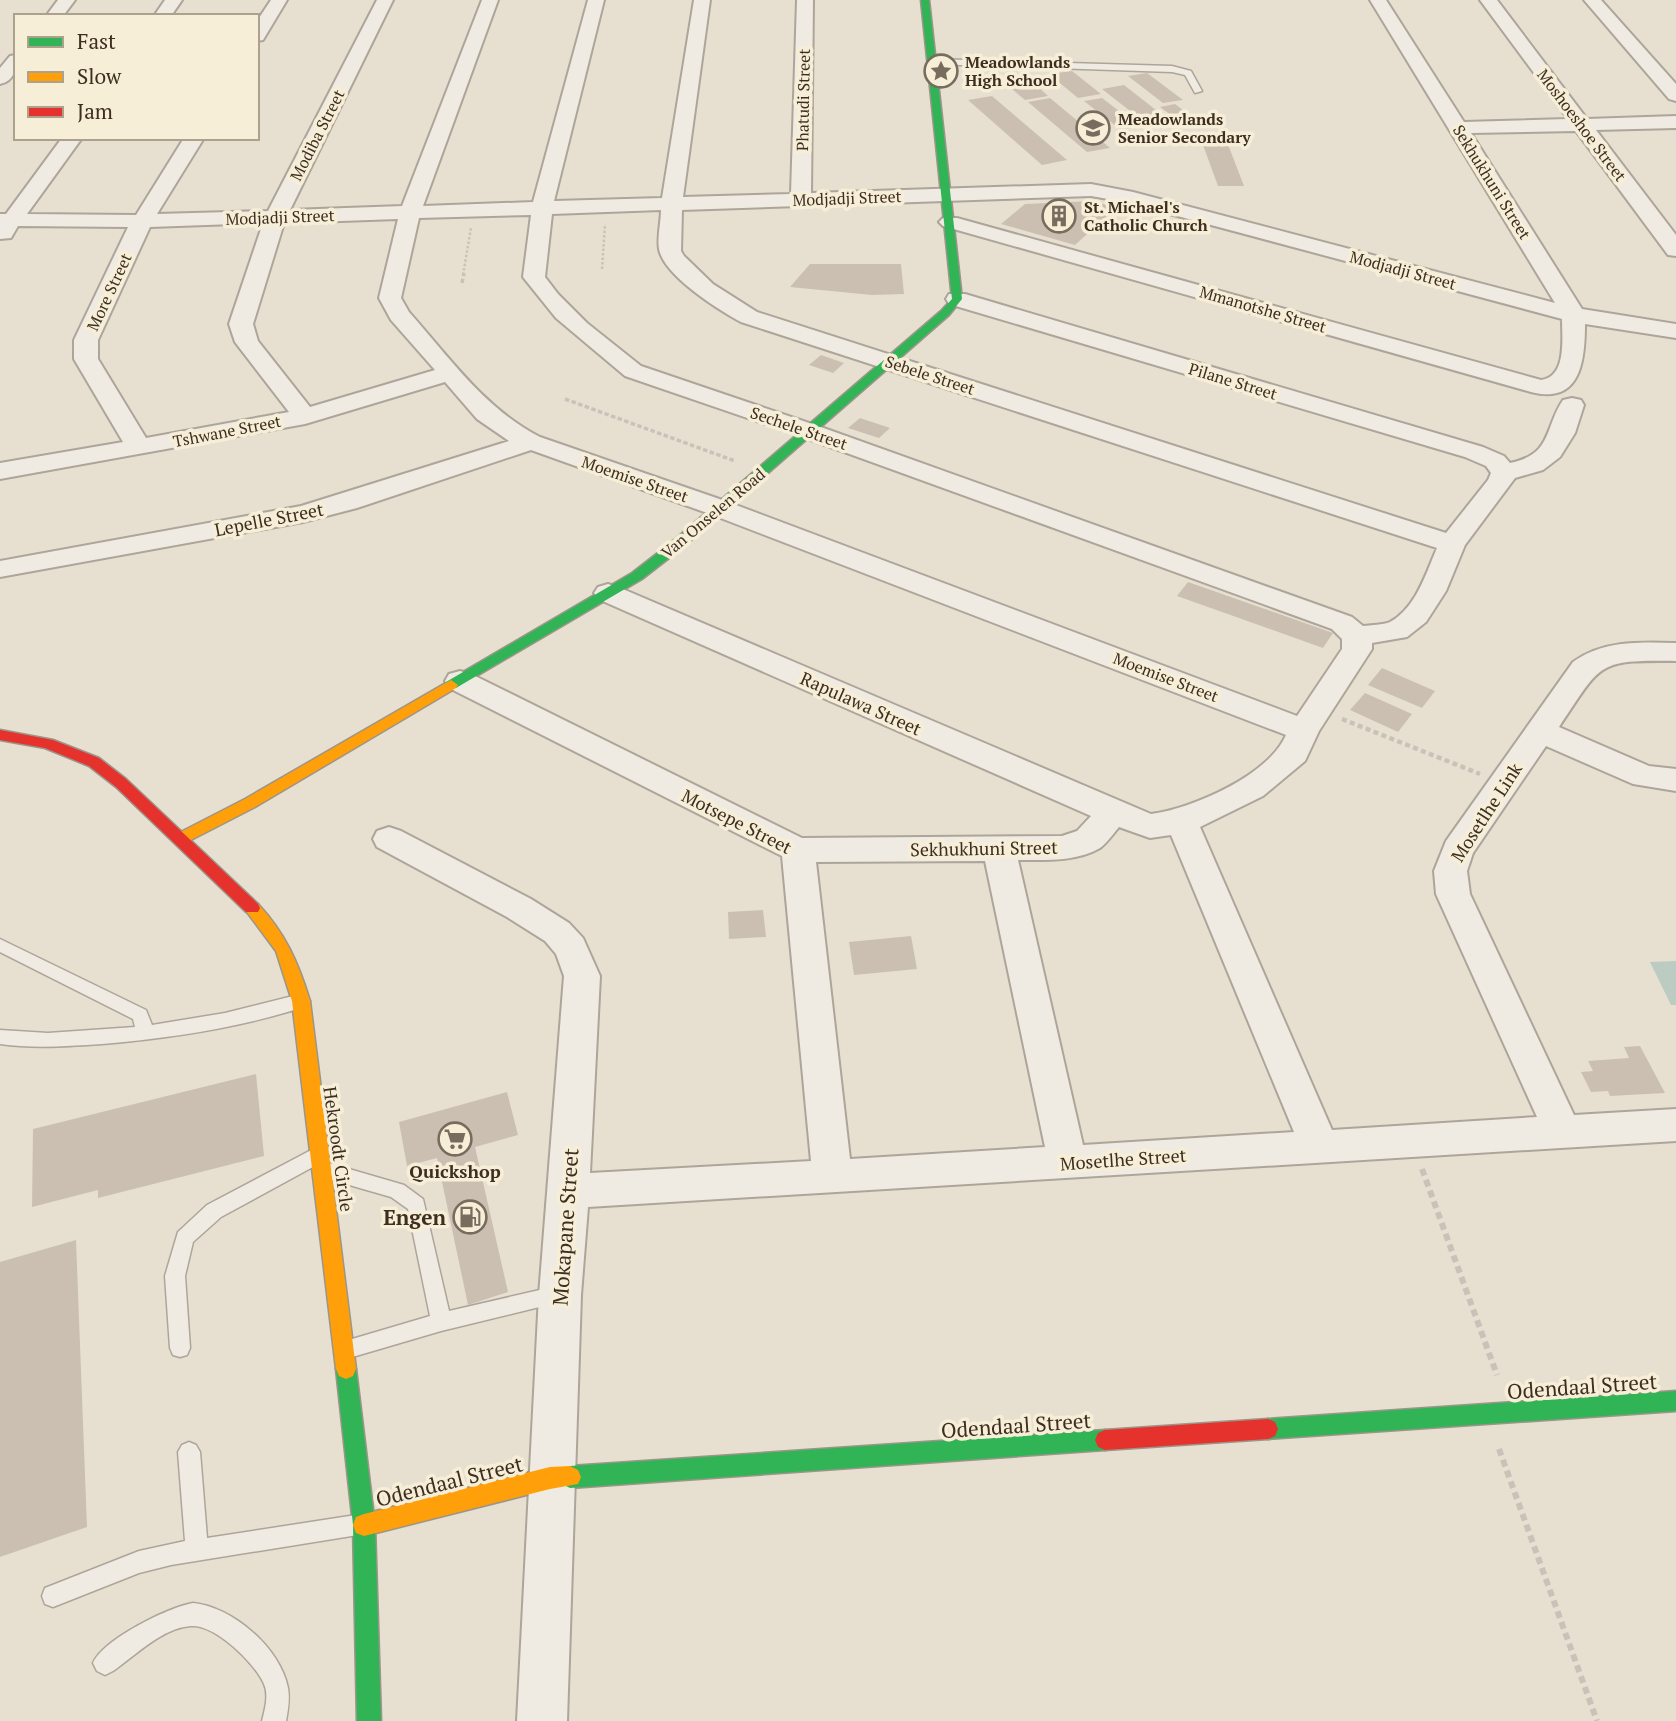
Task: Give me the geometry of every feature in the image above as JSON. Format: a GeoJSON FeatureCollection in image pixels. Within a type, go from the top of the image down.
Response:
{"type":"FeatureCollection","features":[{"type":"Feature","properties":{"kind":"street"},"geometry":{"type":"LineString","coordinates":[[56,14],[67,0]]}},
{"type":"Feature","properties":{"kind":"street"},"geometry":{"type":"LineString","coordinates":[[259,33],[279,0]]}},
{"type":"Feature","properties":{"kind":"street","name":"Modiba Street"},"geometry":{"type":"LineString","coordinates":[[305,417],[247,342],[241,324],[275,218],[385,0]]}},
{"type":"Feature","properties":{"kind":"street","name":"Moemise Street"},"geometry":{"type":"LineString","coordinates":[[490,0],[410,212],[392,282],[391,305],[496,423],[531,442],[1311,719]]}},
{"type":"Feature","properties":{"kind":"street","name":"Sechele Street"},"geometry":{"type":"LineString","coordinates":[[596,0],[542,208],[535,268],[536,283],[611,355],[634,371],[809,431],[1342,623],[1357,636]]}},
{"type":"Feature","properties":{"kind":"street","name":"Sebele Street"},"geometry":{"type":"LineString","coordinates":[[702,0],[672,203],[670,251],[683,268],[724,304],[749,317],[1452,544]]}},
{"type":"Feature","properties":{"kind":"street","name":"Phatudi Street"},"geometry":{"type":"LineString","coordinates":[[801,200],[805,0]]}},
{"type":"Feature","properties":{"kind":"street"},"geometry":{"type":"LineString","coordinates":[[925,0],[957,299]]}},
{"type":"Feature","properties":{"kind":"street","name":"Sekhukhuni Street"},"geometry":{"type":"LineString","coordinates":[[1378,0],[1574,314]]}},
{"type":"Feature","properties":{"kind":"street","name":"Moshoeshoe Street"},"geometry":{"type":"LineString","coordinates":[[1488,0],[1676,250]]}},
{"type":"Feature","properties":{"kind":"street"},"geometry":{"type":"LineString","coordinates":[[1592,0],[1676,95]]}},
{"type":"Feature","properties":{"kind":"street"},"geometry":{"type":"LineString","coordinates":[[0,79],[14,62]]}},
{"type":"Feature","properties":{"kind":"street"},"geometry":{"type":"LineString","coordinates":[[1458,128],[1676,122]]}},
{"type":"Feature","properties":{"kind":"street"},"geometry":{"type":"LineString","coordinates":[[0,238],[6,220],[70,140]]}},
{"type":"Feature","properties":{"kind":"street","name":"More Street"},"geometry":{"type":"LineString","coordinates":[[140,448],[100,385],[86,359],[85,351],[95,320],[142,221],[193,140]]}},
{"type":"Feature","properties":{"kind":"street","name":"Modjadji Street"},"geometry":{"type":"LineString","coordinates":[[6,220],[275,218],[1091,190],[1126,195],[1574,314],[1676,331]]}},
{"type":"Feature","properties":{"kind":"street","name":"Mmanotshe Street"},"geometry":{"type":"LineString","coordinates":[[950,222],[1540,387],[1556,386],[1564,382],[1570,372],[1574,314]]}},
{"type":"Feature","properties":{"kind":"street","name":"Van Onselen Road"},"geometry":{"type":"LineString","coordinates":[[180,839],[250,803],[649,567],[809,431],[957,299]]}},
{"type":"Feature","properties":{"kind":"street","name":"Pilane Street"},"geometry":{"type":"LineString","coordinates":[[957,299],[1474,452],[1495,461],[1504,472]]}},
{"type":"Feature","properties":{"kind":"street","name":"Tshwane Street"},"geometry":{"type":"LineString","coordinates":[[0,471],[305,417],[450,373]]}},
{"type":"Feature","properties":{"kind":"street"},"geometry":{"type":"LineString","coordinates":[[1113,813],[1150,827],[1182,822],[1260,782],[1294,753],[1311,719],[1357,649],[1357,636],[1396,631],[1416,616],[1432,591],[1452,544],[1504,472],[1539,462],[1557,448],[1572,405]]}},
{"type":"Feature","properties":{"kind":"street","name":"Lepelle Street"},"geometry":{"type":"LineString","coordinates":[[0,569],[303,514],[348,502],[531,442]]}},
{"type":"Feature","properties":{"kind":"street","name":"Rapulawa Street"},"geometry":{"type":"LineString","coordinates":[[608,593],[1113,813]]}},
{"type":"Feature","properties":{"kind":"street","name":"Mosetlhe Link"},"geometry":{"type":"LineString","coordinates":[[1562,1131],[1453,894],[1449,879],[1450,866],[1458,849],[1573,681],[1592,661],[1614,653],[1676,652]]}},
{"type":"Feature","properties":{"kind":"street","name":"Motsepe Street"},"geometry":{"type":"LineString","coordinates":[[460,681],[798,850],[832,1177]]}},
{"type":"Feature","properties":{"kind":"street"},"geometry":{"type":"LineString","coordinates":[[1539,731],[1644,776],[1676,780]]}},
{"type":"Feature","properties":{"kind":"street","name":"Hekroodt Circle"},"geometry":{"type":"LineString","coordinates":[[0,735],[48,744],[94,762],[121,783],[275,932],[289,958],[301,1001],[364,1525],[369,1721]]}},
{"type":"Feature","properties":{"kind":"street","name":"Sekhukhuni Street"},"geometry":{"type":"LineString","coordinates":[[798,850],[1063,848],[1089,839],[1113,813]]}},
{"type":"Feature","properties":{"kind":"street"},"geometry":{"type":"LineString","coordinates":[[1182,822],[1320,1147]]}},
{"type":"Feature","properties":{"kind":"street","name":"Mokapane Street"},"geometry":{"type":"LineString","coordinates":[[389,839],[519,908],[557,932],[571,947],[582,976],[569,1191],[559,1295],[542,1721]]}},
{"type":"Feature","properties":{"kind":"street"},"geometry":{"type":"LineString","coordinates":[[999,850],[1068,1163]]}},
{"type":"Feature","properties":{"kind":"street","name":"Mosetlhe Street"},"geometry":{"type":"LineString","coordinates":[[569,1191],[1676,1125]]}},
{"type":"Feature","properties":{"kind":"street","name":"Odendaal Street"},"geometry":{"type":"LineString","coordinates":[[364,1525],[550,1478],[1676,1401]]}},
{"type":"Feature","properties":{"kind":"lane"},"geometry":{"type":"LineString","coordinates":[[933,62],[1172,69],[1188,73],[1198,91]]}},
{"type":"Feature","properties":{"kind":"lane"},"geometry":{"type":"LineString","coordinates":[[0,945],[140,1015],[146,1033]]}},
{"type":"Feature","properties":{"kind":"lane"},"geometry":{"type":"LineString","coordinates":[[0,1037],[21,1041],[146,1033],[257,1015],[301,1001]]}},
{"type":"Feature","properties":{"kind":"lane"},"geometry":{"type":"LineString","coordinates":[[180,1348],[175,1276],[185,1238],[214,1211],[270,1178],[322,1161],[397,1191],[416,1205],[441,1322]]}},
{"type":"Feature","properties":{"kind":"lane"},"geometry":{"type":"LineString","coordinates":[[345,1350],[441,1322],[559,1295]]}},
{"type":"Feature","properties":{"kind":"lane"},"geometry":{"type":"LineString","coordinates":[[190,1452],[197,1550]]}},
{"type":"Feature","properties":{"kind":"lane"},"geometry":{"type":"LineString","coordinates":[[53,1596],[139,1562],[197,1550],[364,1525]]}},
{"type":"Feature","properties":{"kind":"lane"},"geometry":{"type":"LineString","coordinates":[[105,1663],[170,1619],[194,1614],[212,1616],[238,1634],[273,1677],[279,1699],[274,1721]]}},
{"type":"Feature","properties":{"kind":"path"},"geometry":{"type":"LineString","coordinates":[[602,269],[606,206]]}},
{"type":"Feature","properties":{"kind":"path"},"geometry":{"type":"LineString","coordinates":[[462,283],[474,210]]}},
{"type":"Feature","properties":{"kind":"path"},"geometry":{"type":"LineString","coordinates":[[565,399],[763,471]]}},
{"type":"Feature","properties":{"kind":"path"},"geometry":{"type":"LineString","coordinates":[[1311,719],[1503,783]]}},
{"type":"Feature","properties":{"kind":"path"},"geometry":{"type":"LineString","coordinates":[[1412,1141],[1511,1412]]}},
{"type":"Feature","properties":{"kind":"path"},"geometry":{"type":"LineString","coordinates":[[1486,1414],[1597,1721]]}},
{"type":"Feature","properties":{"kind":"shaded area"},"geometry":{"type":"Polygon","coordinates":[[[1676,961],[1676,1005],[1671,1005],[1650,962],[1676,961]]]}},
{"type":"Feature","properties":{"kind":"building"},"geometry":{"type":"Polygon","coordinates":[[[1072,71],[1101,94],[1078,98],[1049,74],[1072,71]]]}},
{"type":"Feature","properties":{"kind":"building"},"geometry":{"type":"Polygon","coordinates":[[[1147,73],[1183,100],[1163,103],[1128,76],[1147,73]]]}},
{"type":"Feature","properties":{"kind":"building"},"geometry":{"type":"Polygon","coordinates":[[[1036,85],[1048,96],[1025,100],[1012,89],[1036,85]]]}},
{"type":"Feature","properties":{"kind":"building"},"geometry":{"type":"Polygon","coordinates":[[[1124,85],[1170,121],[1148,125],[1102,89],[1124,85]]]}},
{"type":"Feature","properties":{"kind":"building"},"geometry":{"type":"Polygon","coordinates":[[[992,96],[1067,160],[1042,165],[968,100],[992,96]]]}},
{"type":"Feature","properties":{"kind":"building"},"geometry":{"type":"Polygon","coordinates":[[[1050,98],[1110,148],[1087,152],[1028,102],[1050,98]]]}},
{"type":"Feature","properties":{"kind":"building"},"geometry":{"type":"Polygon","coordinates":[[[1102,98],[1140,127],[1121,130],[1084,101],[1102,98]]]}},
{"type":"Feature","properties":{"kind":"building"},"geometry":{"type":"Polygon","coordinates":[[[1175,104],[1195,119],[1179,121],[1160,107],[1175,104]]]}},
{"type":"Feature","properties":{"kind":"building"},"geometry":{"type":"Polygon","coordinates":[[[1199,134],[1224,134],[1244,186],[1218,186],[1199,134]]]}},
{"type":"Feature","properties":{"kind":"building","name":"St. Michael's Catholic Church"},"geometry":{"type":"Polygon","coordinates":[[[1094,201],[1116,208],[1075,245],[1001,224],[1025,204],[1094,201]]]}},
{"type":"Feature","properties":{"kind":"building"},"geometry":{"type":"Polygon","coordinates":[[[810,264],[901,264],[904,294],[872,295],[790,287],[810,264]]]}},
{"type":"Feature","properties":{"kind":"building"},"geometry":{"type":"Polygon","coordinates":[[[821,355],[844,363],[833,373],[809,365],[821,355]]]}},
{"type":"Feature","properties":{"kind":"building"},"geometry":{"type":"Polygon","coordinates":[[[860,418],[890,428],[879,438],[848,428],[860,418]]]}},
{"type":"Feature","properties":{"kind":"building"},"geometry":{"type":"Polygon","coordinates":[[[1188,582],[1333,633],[1323,648],[1177,596],[1188,582]]]}},
{"type":"Feature","properties":{"kind":"building"},"geometry":{"type":"Polygon","coordinates":[[[1382,668],[1435,691],[1422,708],[1368,685],[1382,668]]]}},
{"type":"Feature","properties":{"kind":"building"},"geometry":{"type":"Polygon","coordinates":[[[1365,693],[1412,714],[1398,732],[1350,710],[1365,693]]]}},
{"type":"Feature","properties":{"kind":"building"},"geometry":{"type":"Polygon","coordinates":[[[763,910],[766,937],[729,939],[728,912],[763,910]]]}},
{"type":"Feature","properties":{"kind":"building"},"geometry":{"type":"Polygon","coordinates":[[[911,936],[917,969],[854,975],[849,942],[911,936]]]}},
{"type":"Feature","properties":{"kind":"building"},"geometry":{"type":"Polygon","coordinates":[[[1640,1046],[1665,1093],[1610,1096],[1608,1091],[1591,1092],[1581,1072],[1593,1071],[1588,1061],[1629,1058],[1624,1047],[1640,1046]]]}},
{"type":"Feature","properties":{"kind":"building"},"geometry":{"type":"Polygon","coordinates":[[[256,1074],[264,1156],[98,1198],[98,1190],[32,1207],[33,1129],[256,1074]]]}},
{"type":"Feature","properties":{"kind":"building"},"geometry":{"type":"Polygon","coordinates":[[[507,1092],[518,1135],[475,1147],[508,1292],[468,1305],[437,1158],[407,1166],[399,1122],[507,1092]]]}},
{"type":"Feature","properties":{"kind":"building"},"geometry":{"type":"Polygon","coordinates":[[[76,1240],[87,1527],[0,1557],[0,1262],[76,1240]]]}},
{"type":"Feature","properties":{"kind":"traffic: fast"},"geometry":{"type":"LineString","coordinates":[[451,685],[637,576],[677,545],[945,313],[957,299],[925,0]]}},
{"type":"Feature","properties":{"kind":"traffic: fast"},"geometry":{"type":"LineString","coordinates":[[346,1369],[364,1525],[369,1721]]}},
{"type":"Feature","properties":{"kind":"traffic: fast"},"geometry":{"type":"LineString","coordinates":[[1268,1429],[1676,1401]]}},
{"type":"Feature","properties":{"kind":"traffic: fast"},"geometry":{"type":"LineString","coordinates":[[570,1477],[1105,1440]]}},
{"type":"Feature","properties":{"kind":"traffic: slow"},"geometry":{"type":"LineString","coordinates":[[180,839],[250,803],[451,685]]}},
{"type":"Feature","properties":{"kind":"traffic: slow"},"geometry":{"type":"LineString","coordinates":[[252,908],[284,950],[301,1001],[346,1369]]}},
{"type":"Feature","properties":{"kind":"traffic: slow"},"geometry":{"type":"LineString","coordinates":[[364,1525],[550,1478],[570,1477]]}},
{"type":"Feature","properties":{"kind":"traffic: jam"},"geometry":{"type":"LineString","coordinates":[[0,735],[48,744],[94,762],[121,783],[252,908]]}},
{"type":"Feature","properties":{"kind":"traffic: jam"},"geometry":{"type":"LineString","coordinates":[[1105,1440],[1268,1429]]}},
{"type":"Feature","properties":{"kind":"place","name":"Meadowlands High School"},"geometry":{"type":"Point","coordinates":[941,71]}},
{"type":"Feature","properties":{"kind":"place","name":"Meadowlands Senior Secondary"},"geometry":{"type":"Point","coordinates":[1093,128]}},
{"type":"Feature","properties":{"kind":"place","name":"St. Michael's Catholic Church"},"geometry":{"type":"Point","coordinates":[1059,216]}},
{"type":"Feature","properties":{"kind":"place","name":"Quickshop"},"geometry":{"type":"Point","coordinates":[455,1139]}},
{"type":"Feature","properties":{"kind":"place","name":"Engen"},"geometry":{"type":"Point","coordinates":[470,1217]}}]}
